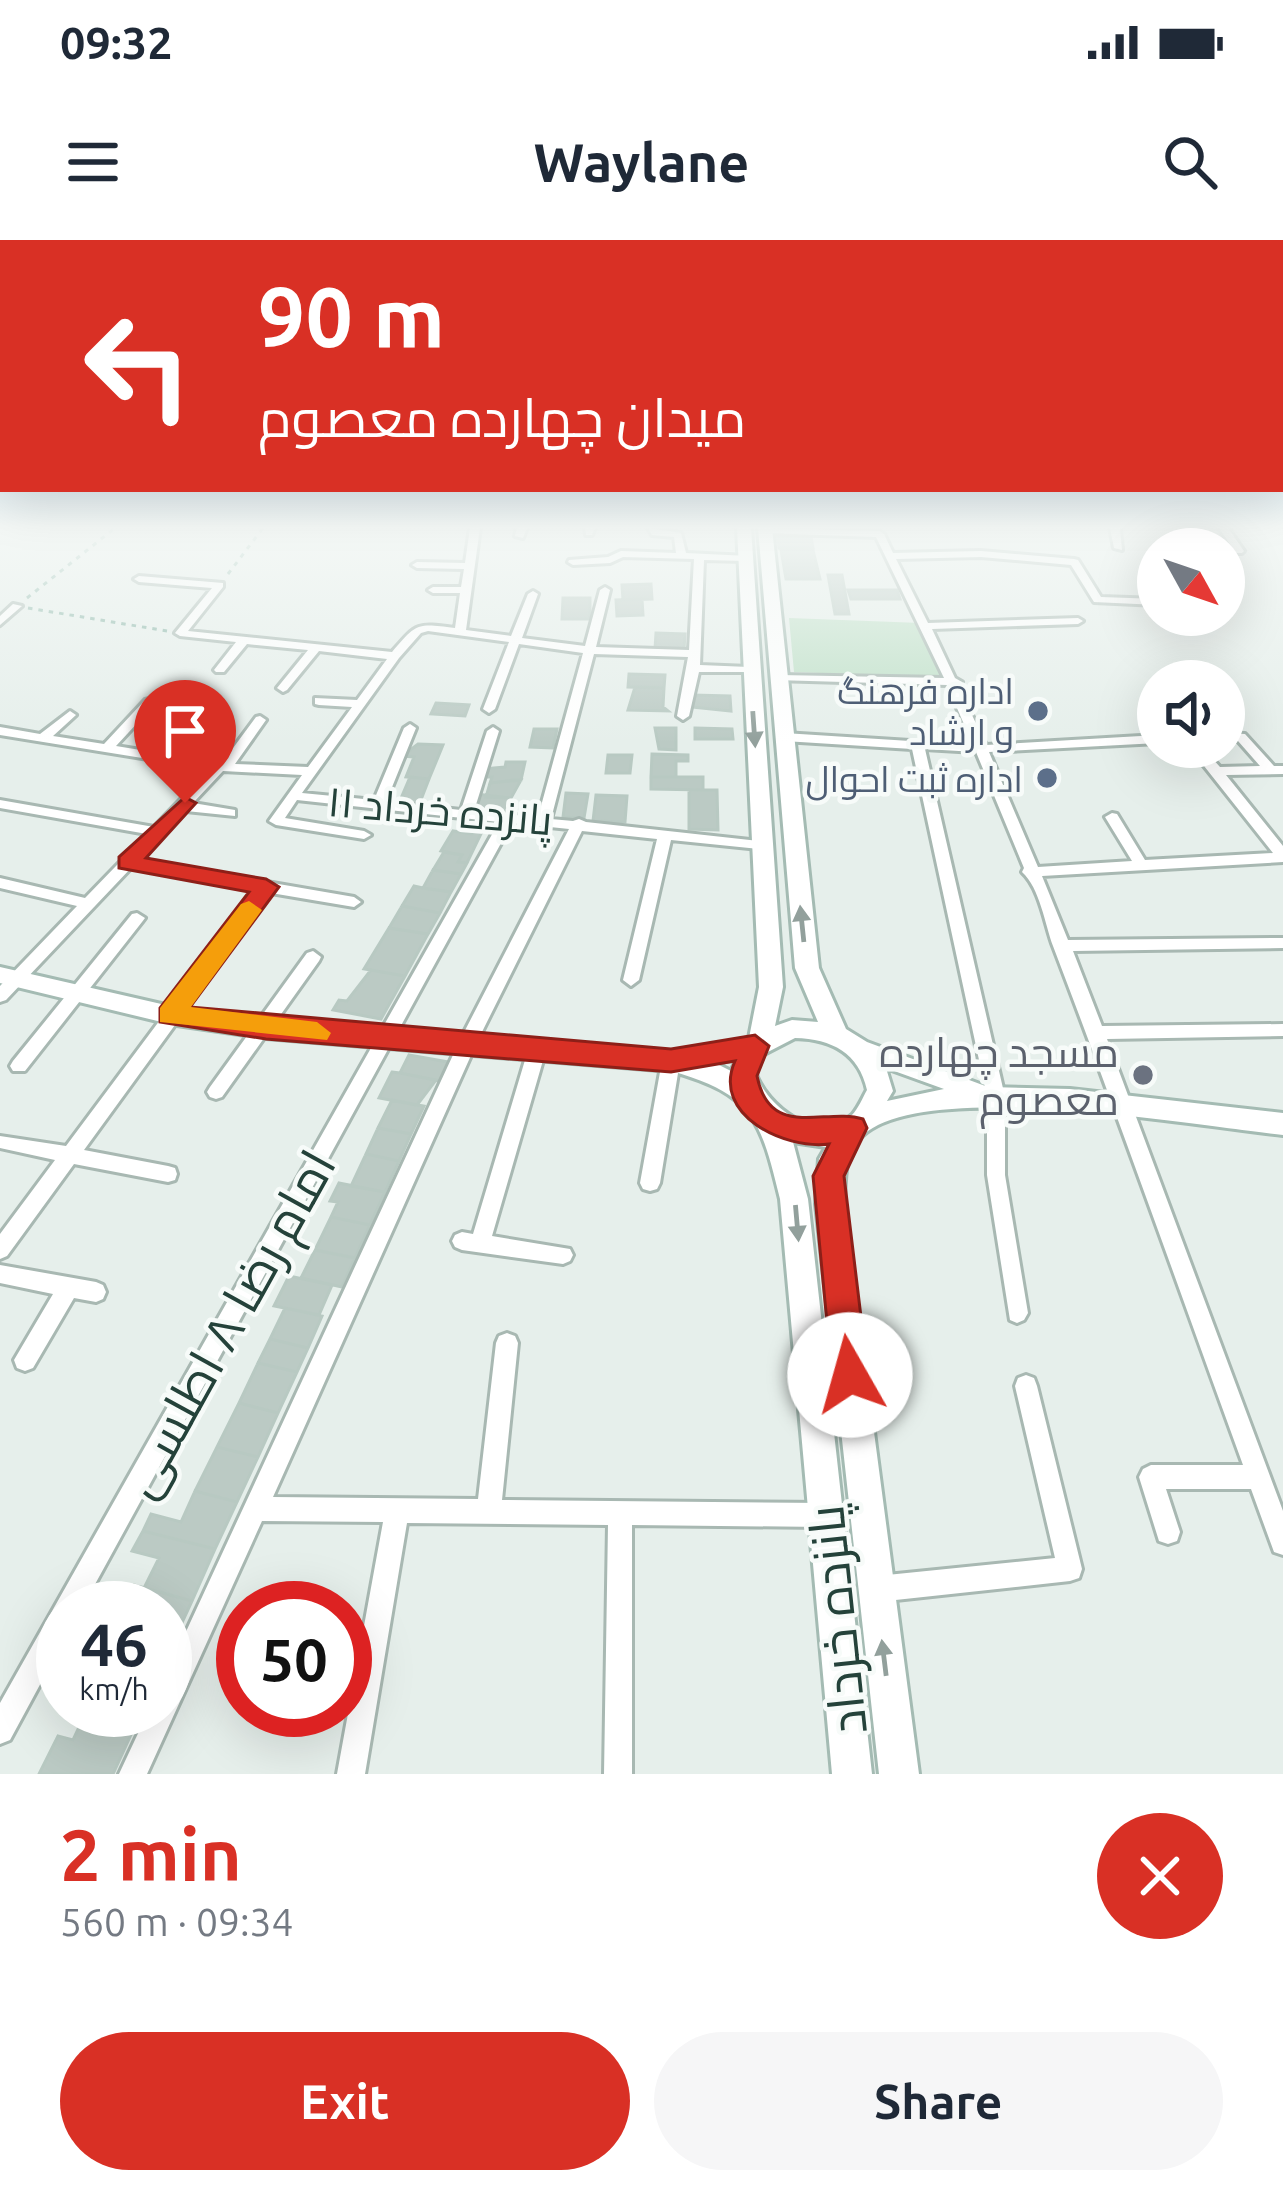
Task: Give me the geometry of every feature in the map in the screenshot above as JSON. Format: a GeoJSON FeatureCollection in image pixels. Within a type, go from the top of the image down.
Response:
{"type":"FeatureCollection","features":[{"type":"Feature","properties":{"kind":"main road"},"geometry":{"type":"LineString","coordinates":[[747,600],[770,987],[758,1044],[742,1076],[753,1103]]}},
{"type":"Feature","properties":{"kind":"main road"},"geometry":{"type":"LineString","coordinates":[[768,600],[813,980],[836,1034]]}},
{"type":"Feature","properties":{"kind":"main road"},"geometry":{"type":"LineString","coordinates":[[770,987],[794,998],[813,980]]}},
{"type":"Feature","properties":{"kind":"main road"},"geometry":{"type":"LineString","coordinates":[[5,983],[266,1028],[671,1060],[711,1072],[805,1135],[859,1124],[898,1104],[996,1097],[1283,1124]]}},
{"type":"Feature","properties":{"kind":"main road"},"geometry":{"type":"LineString","coordinates":[[671,1060],[758,1044],[792,1029],[836,1034],[860,1049],[996,1097]]}},
{"type":"Feature","properties":{"kind":"main road"},"geometry":{"type":"LineString","coordinates":[[859,1124],[880,1091],[878,1076],[860,1049]]}},
{"type":"Feature","properties":{"kind":"main road","name":"پانزده خرداد"},"geometry":{"type":"LineString","coordinates":[[753,1103],[776,1130],[794,1199],[852,1774]]}},
{"type":"Feature","properties":{"kind":"main road","name":"پانزده خرداد"},"geometry":{"type":"LineString","coordinates":[[859,1124],[833,1159],[830,1204],[899,1774]]}},
{"type":"Feature","properties":{"kind":"street"},"geometry":{"type":"LineString","coordinates":[[180,633],[208,600]]}},
{"type":"Feature","properties":{"kind":"street"},"geometry":{"type":"LineString","coordinates":[[460,632],[465,600]]}},
{"type":"Feature","properties":{"kind":"street"},"geometry":{"type":"LineString","coordinates":[[489,709],[531,600]]}},
{"type":"Feature","properties":{"kind":"street"},"geometry":{"type":"LineString","coordinates":[[544,820],[602,600]]}},
{"type":"Feature","properties":{"kind":"street"},"geometry":{"type":"LineString","coordinates":[[682,716],[694,661],[697,600]]}},
{"type":"Feature","properties":{"kind":"street"},"geometry":{"type":"LineString","coordinates":[[913,600],[956,682],[1096,1033],[1283,1543]]}},
{"type":"Feature","properties":{"kind":"street"},"geometry":{"type":"LineString","coordinates":[[1098,600],[1137,601]]}},
{"type":"Feature","properties":{"kind":"street"},"geometry":{"type":"LineString","coordinates":[[0,622],[17,606]]}},
{"type":"Feature","properties":{"kind":"street"},"geometry":{"type":"LineString","coordinates":[[927,626],[1078,621]]}},
{"type":"Feature","properties":{"kind":"street"},"geometry":{"type":"LineString","coordinates":[[180,633],[395,656],[417,630],[460,632],[749,670]]}},
{"type":"Feature","properties":{"kind":"street"},"geometry":{"type":"LineString","coordinates":[[220,670],[245,640]]}},
{"type":"Feature","properties":{"kind":"street"},"geometry":{"type":"LineString","coordinates":[[283,688],[317,647]]}},
{"type":"Feature","properties":{"kind":"street","name":"پانزده خرداد ۱۱"},"geometry":{"type":"LineString","coordinates":[[293,796],[395,656]]}},
{"type":"Feature","properties":{"kind":"street"},"geometry":{"type":"LineString","coordinates":[[779,678],[956,682]]}},
{"type":"Feature","properties":{"kind":"street"},"geometry":{"type":"LineString","coordinates":[[319,700],[358,704]]}},
{"type":"Feature","properties":{"kind":"street"},"geometry":{"type":"LineString","coordinates":[[105,749],[148,703]]}},
{"type":"Feature","properties":{"kind":"street"},"geometry":{"type":"LineString","coordinates":[[42,739],[70,715]]}},
{"type":"Feature","properties":{"kind":"street"},"geometry":{"type":"LineString","coordinates":[[5,983],[223,767],[260,720]]}},
{"type":"Feature","properties":{"kind":"street"},"geometry":{"type":"LineString","coordinates":[[179,761],[214,727]]}},
{"type":"Feature","properties":{"kind":"street"},"geometry":{"type":"LineString","coordinates":[[377,806],[410,728]]}},
{"type":"Feature","properties":{"kind":"street"},"geometry":{"type":"LineString","coordinates":[[467,813],[493,730]]}},
{"type":"Feature","properties":{"kind":"street"},"geometry":{"type":"LineString","coordinates":[[0,731],[223,767],[311,772]]}},
{"type":"Feature","properties":{"kind":"street"},"geometry":{"type":"LineString","coordinates":[[784,737],[983,749],[1137,740]]}},
{"type":"Feature","properties":{"kind":"street"},"geometry":{"type":"LineString","coordinates":[[1245,744],[1277,770]]}},
{"type":"Feature","properties":{"kind":"street"},"geometry":{"type":"LineString","coordinates":[[918,745],[996,1097],[996,1174],[1017,1312]]}},
{"type":"Feature","properties":{"kind":"street"},"geometry":{"type":"LineString","coordinates":[[1213,768],[1283,856]]}},
{"type":"Feature","properties":{"kind":"street"},"geometry":{"type":"LineString","coordinates":[[1216,771],[1277,770]]}},
{"type":"Feature","properties":{"kind":"street"},"geometry":{"type":"LineString","coordinates":[[293,796],[275,820],[364,835]]}},
{"type":"Feature","properties":{"kind":"street","name":"پانزده خرداد ۱۱"},"geometry":{"type":"LineString","coordinates":[[293,796],[759,845]]}},
{"type":"Feature","properties":{"kind":"street"},"geometry":{"type":"LineString","coordinates":[[0,804],[158,832]]}},
{"type":"Feature","properties":{"kind":"street"},"geometry":{"type":"LineString","coordinates":[[182,806],[230,813]]}},
{"type":"Feature","properties":{"kind":"street","name":"امام رضا ۸ اطلسی"},"geometry":{"type":"LineString","coordinates":[[83,1581],[508,816]]}},
{"type":"Feature","properties":{"kind":"street"},"geometry":{"type":"LineString","coordinates":[[1112,817],[1141,865]]}},
{"type":"Feature","properties":{"kind":"street"},"geometry":{"type":"LineString","coordinates":[[192,1648],[468,1042],[579,823]]}},
{"type":"Feature","properties":{"kind":"street"},"geometry":{"type":"LineString","coordinates":[[631,980],[665,835]]}},
{"type":"Feature","properties":{"kind":"street"},"geometry":{"type":"LineString","coordinates":[[1029,872],[1283,856]]}},
{"type":"Feature","properties":{"kind":"street"},"geometry":{"type":"LineString","coordinates":[[128,862],[354,902]]}},
{"type":"Feature","properties":{"kind":"street"},"geometry":{"type":"LineString","coordinates":[[0,884],[88,904]]}},
{"type":"Feature","properties":{"kind":"street"},"geometry":{"type":"LineString","coordinates":[[0,1250],[266,887]]}},
{"type":"Feature","properties":{"kind":"street"},"geometry":{"type":"LineString","coordinates":[[19,1066],[137,918]]}},
{"type":"Feature","properties":{"kind":"street"},"geometry":{"type":"LineString","coordinates":[[1061,946],[1283,943]]}},
{"type":"Feature","properties":{"kind":"street"},"geometry":{"type":"LineString","coordinates":[[216,1092],[314,957]]}},
{"type":"Feature","properties":{"kind":"street"},"geometry":{"type":"LineString","coordinates":[[1096,1033],[1283,1030]]}},
{"type":"Feature","properties":{"kind":"street"},"geometry":{"type":"LineString","coordinates":[[537,1050],[471,1243],[563,1255]]}},
{"type":"Feature","properties":{"kind":"street"},"geometry":{"type":"LineString","coordinates":[[650,1183],[671,1060]]}},
{"type":"Feature","properties":{"kind":"street"},"geometry":{"type":"LineString","coordinates":[[4,1142],[168,1174]]}},
{"type":"Feature","properties":{"kind":"street"},"geometry":{"type":"LineString","coordinates":[[0,1274],[96,1292]]}},
{"type":"Feature","properties":{"kind":"street"},"geometry":{"type":"LineString","coordinates":[[26,1360],[69,1287]]}},
{"type":"Feature","properties":{"kind":"street"},"geometry":{"type":"LineString","coordinates":[[489,1511],[507,1342]]}},
{"type":"Feature","properties":{"kind":"street"},"geometry":{"type":"LineString","coordinates":[[876,1588],[1070,1569],[1026,1386]]}},
{"type":"Feature","properties":{"kind":"street"},"geometry":{"type":"LineString","coordinates":[[1168,1532],[1151,1477],[1258,1477]]}},
{"type":"Feature","properties":{"kind":"street"},"geometry":{"type":"LineString","coordinates":[[258,1508],[824,1515]]}},
{"type":"Feature","properties":{"kind":"street"},"geometry":{"type":"LineString","coordinates":[[351,1774],[397,1509]]}},
{"type":"Feature","properties":{"kind":"street"},"geometry":{"type":"LineString","coordinates":[[618,1774],[620,1515]]}},
{"type":"Feature","properties":{"kind":"street"},"geometry":{"type":"LineString","coordinates":[[0,1730],[36,1665]]}},
{"type":"Feature","properties":{"kind":"street"},"geometry":{"type":"LineString","coordinates":[[133,1774],[150,1737]]}},
{"type":"Feature","properties":{"kind":"path"},"geometry":{"type":"LineString","coordinates":[[17,606],[25,600]]}},
{"type":"Feature","properties":{"kind":"path"},"geometry":{"type":"LineString","coordinates":[[17,606],[180,633]]}},
{"type":"Feature","properties":{"kind":"green space"},"geometry":{"type":"Polygon","coordinates":[[[789,618],[921,623],[946,678],[794,672],[789,618]]]}},
{"type":"Feature","properties":{"kind":"building"},"geometry":{"type":"Polygon","coordinates":[[[563,600],[590,600],[590,619],[562,619],[563,600]]]}},
{"type":"Feature","properties":{"kind":"building"},"geometry":{"type":"Polygon","coordinates":[[[616,600],[642,600],[643,615],[617,616],[616,600]]]}},
{"type":"Feature","properties":{"kind":"building"},"geometry":{"type":"Polygon","coordinates":[[[832,600],[846,600],[849,614],[835,614],[832,600]]]}},
{"type":"Feature","properties":{"kind":"building"},"geometry":{"type":"Polygon","coordinates":[[[656,633],[685,634],[684,650],[655,649],[656,633]]]}},
{"type":"Feature","properties":{"kind":"building"},"geometry":{"type":"Polygon","coordinates":[[[629,674],[665,675],[664,688],[628,687],[629,674]]]}},
{"type":"Feature","properties":{"kind":"building"},"geometry":{"type":"Polygon","coordinates":[[[635,687],[664,688],[663,707],[668,711],[628,710],[635,687]]]}},
{"type":"Feature","properties":{"kind":"building"},"geometry":{"type":"Polygon","coordinates":[[[692,695],[730,696],[731,711],[691,707],[692,695]]]}},
{"type":"Feature","properties":{"kind":"building"},"geometry":{"type":"Polygon","coordinates":[[[436,703],[469,705],[465,716],[431,714],[436,703]]]}},
{"type":"Feature","properties":{"kind":"building"},"geometry":{"type":"Polygon","coordinates":[[[655,728],[676,728],[676,750],[659,749],[655,728]]]}},
{"type":"Feature","properties":{"kind":"building"},"geometry":{"type":"Polygon","coordinates":[[[695,728],[732,729],[733,739],[695,739],[695,728]]]}},
{"type":"Feature","properties":{"kind":"building"},"geometry":{"type":"Polygon","coordinates":[[[534,729],[557,729],[553,748],[530,747],[534,729]]]}},
{"type":"Feature","properties":{"kind":"building"},"geometry":{"type":"Polygon","coordinates":[[[418,744],[443,745],[429,779],[406,777],[414,757],[402,756],[418,744]]]}},
{"type":"Feature","properties":{"kind":"building"},"geometry":{"type":"Polygon","coordinates":[[[652,754],[688,755],[688,761],[676,761],[676,777],[651,777],[652,754]]]}},
{"type":"Feature","properties":{"kind":"building"},"geometry":{"type":"Polygon","coordinates":[[[608,755],[632,755],[630,773],[606,773],[608,755]]]}},
{"type":"Feature","properties":{"kind":"building"},"geometry":{"type":"Polygon","coordinates":[[[506,762],[525,762],[521,780],[490,783],[492,777],[482,777],[484,769],[505,767],[506,762]]]}},
{"type":"Feature","properties":{"kind":"building"},"geometry":{"type":"Polygon","coordinates":[[[410,777],[429,779],[419,805],[399,803],[410,777]]]}},
{"type":"Feature","properties":{"kind":"building"},"geometry":{"type":"Polygon","coordinates":[[[651,777],[703,777],[703,790],[651,789],[651,777]]]}},
{"type":"Feature","properties":{"kind":"building"},"geometry":{"type":"Polygon","coordinates":[[[521,780],[511,798],[486,797],[490,783],[521,780]]]}},
{"type":"Feature","properties":{"kind":"building"},"geometry":{"type":"Polygon","coordinates":[[[689,790],[717,790],[718,830],[689,829],[689,790]]]}},
{"type":"Feature","properties":{"kind":"building"},"geometry":{"type":"Polygon","coordinates":[[[566,793],[588,794],[584,818],[563,817],[566,793]]]}},
{"type":"Feature","properties":{"kind":"building"},"geometry":{"type":"Polygon","coordinates":[[[476,794],[511,798],[507,811],[472,810],[476,794]]]}},
{"type":"Feature","properties":{"kind":"building"},"geometry":{"type":"Polygon","coordinates":[[[596,795],[627,796],[625,822],[593,821],[596,795]]]}},
{"type":"Feature","properties":{"kind":"building"},"geometry":{"type":"Polygon","coordinates":[[[488,819],[467,863],[458,862],[462,855],[441,851],[453,831],[472,834],[488,819]]]}},
{"type":"Feature","properties":{"kind":"building"},"geometry":{"type":"Polygon","coordinates":[[[444,852],[462,855],[458,862],[467,863],[461,874],[433,870],[444,852]]]}},
{"type":"Feature","properties":{"kind":"building"},"geometry":{"type":"Polygon","coordinates":[[[433,870],[461,874],[451,892],[423,888],[433,870]]]}},
{"type":"Feature","properties":{"kind":"building"},"geometry":{"type":"Polygon","coordinates":[[[414,886],[451,892],[440,913],[402,906],[414,886]]]}},
{"type":"Feature","properties":{"kind":"building"},"geometry":{"type":"Polygon","coordinates":[[[402,906],[440,913],[428,934],[389,928],[402,906]]]}},
{"type":"Feature","properties":{"kind":"building"},"geometry":{"type":"Polygon","coordinates":[[[389,928],[428,934],[405,976],[364,969],[389,928]]]}},
{"type":"Feature","properties":{"kind":"building"},"geometry":{"type":"Polygon","coordinates":[[[371,970],[405,976],[381,1019],[333,1010],[339,1000],[347,1001],[371,970]]]}},
{"type":"Feature","properties":{"kind":"building"},"geometry":{"type":"Polygon","coordinates":[[[409,1055],[448,1062],[439,1081],[400,1073],[409,1055]]]}},
{"type":"Feature","properties":{"kind":"building"},"geometry":{"type":"Polygon","coordinates":[[[392,1072],[436,1080],[417,1105],[379,1098],[392,1072]]]}},
{"type":"Feature","properties":{"kind":"building"},"geometry":{"type":"Polygon","coordinates":[[[392,1100],[424,1106],[411,1134],[378,1128],[392,1100]]]}},
{"type":"Feature","properties":{"kind":"building"},"geometry":{"type":"Polygon","coordinates":[[[378,1128],[411,1134],[399,1161],[366,1154],[378,1128]]]}},
{"type":"Feature","properties":{"kind":"building"},"geometry":{"type":"Polygon","coordinates":[[[366,1154],[399,1161],[385,1192],[351,1186],[366,1154]]]}},
{"type":"Feature","properties":{"kind":"building"},"geometry":{"type":"Polygon","coordinates":[[[339,1183],[385,1192],[370,1225],[331,1217],[338,1202],[330,1201],[339,1183]]]}},
{"type":"Feature","properties":{"kind":"building"},"geometry":{"type":"Polygon","coordinates":[[[331,1217],[370,1225],[355,1258],[315,1250],[331,1217]]]}},
{"type":"Feature","properties":{"kind":"building"},"geometry":{"type":"Polygon","coordinates":[[[315,1250],[355,1258],[342,1287],[301,1278],[315,1250]]]}},
{"type":"Feature","properties":{"kind":"building"},"geometry":{"type":"Polygon","coordinates":[[[289,1276],[332,1285],[319,1315],[274,1306],[289,1276]]]}},
{"type":"Feature","properties":{"kind":"building"},"geometry":{"type":"Polygon","coordinates":[[[285,1308],[322,1316],[308,1348],[270,1339],[285,1308]]]}},
{"type":"Feature","properties":{"kind":"building"},"geometry":{"type":"Polygon","coordinates":[[[270,1339],[308,1348],[297,1372],[258,1363],[270,1339]]]}},
{"type":"Feature","properties":{"kind":"building"},"geometry":{"type":"Polygon","coordinates":[[[258,1363],[297,1372],[278,1413],[239,1403],[258,1363]]]}},
{"type":"Feature","properties":{"kind":"building"},"geometry":{"type":"Polygon","coordinates":[[[239,1403],[278,1413],[258,1457],[217,1447],[239,1403]]]}},
{"type":"Feature","properties":{"kind":"building"},"geometry":{"type":"Polygon","coordinates":[[[217,1447],[258,1457],[237,1502],[195,1491],[217,1447]]]}},
{"type":"Feature","properties":{"kind":"building"},"geometry":{"type":"Polygon","coordinates":[[[195,1491],[237,1502],[215,1549],[143,1531],[151,1514],[181,1522],[195,1491]]]}},
{"type":"Feature","properties":{"kind":"building"},"geometry":{"type":"Polygon","coordinates":[[[143,1531],[215,1549],[192,1601],[192,1581],[148,1581],[159,1558],[132,1551],[143,1531]]]}},
{"type":"Feature","properties":{"kind":"building"},"geometry":{"type":"Polygon","coordinates":[[[58,1737],[130,1737],[113,1774],[39,1774],[58,1737]]]}},
{"type":"Feature","properties":{"kind":"slow traffic"},"geometry":{"type":"LineString","coordinates":[[249,910],[170,1015],[317,1033]]}},
{"type":"Feature","properties":{"kind":"place","name":"اداره فرهنگ و ارشاد"},"geometry":{"type":"Point","coordinates":[1038,711]}},
{"type":"Feature","properties":{"kind":"place","name":"اداره ثبت احوال"},"geometry":{"type":"Point","coordinates":[1047,778]}},
{"type":"Feature","properties":{"kind":"place","name":"مسجد چهارده معصوم"},"geometry":{"type":"Point","coordinates":[1143,1075]}},
{"type":"Feature","properties":{"kind":"route"},"geometry":{"type":"LineString","coordinates":[[185,803],[128,862],[266,887],[170,1015],[266,1028],[671,1060],[755,1046],[742,1076],[761,1115],[805,1135],[830,1135],[852,1128],[833,1159],[829,1176],[850,1375]]}}]}
